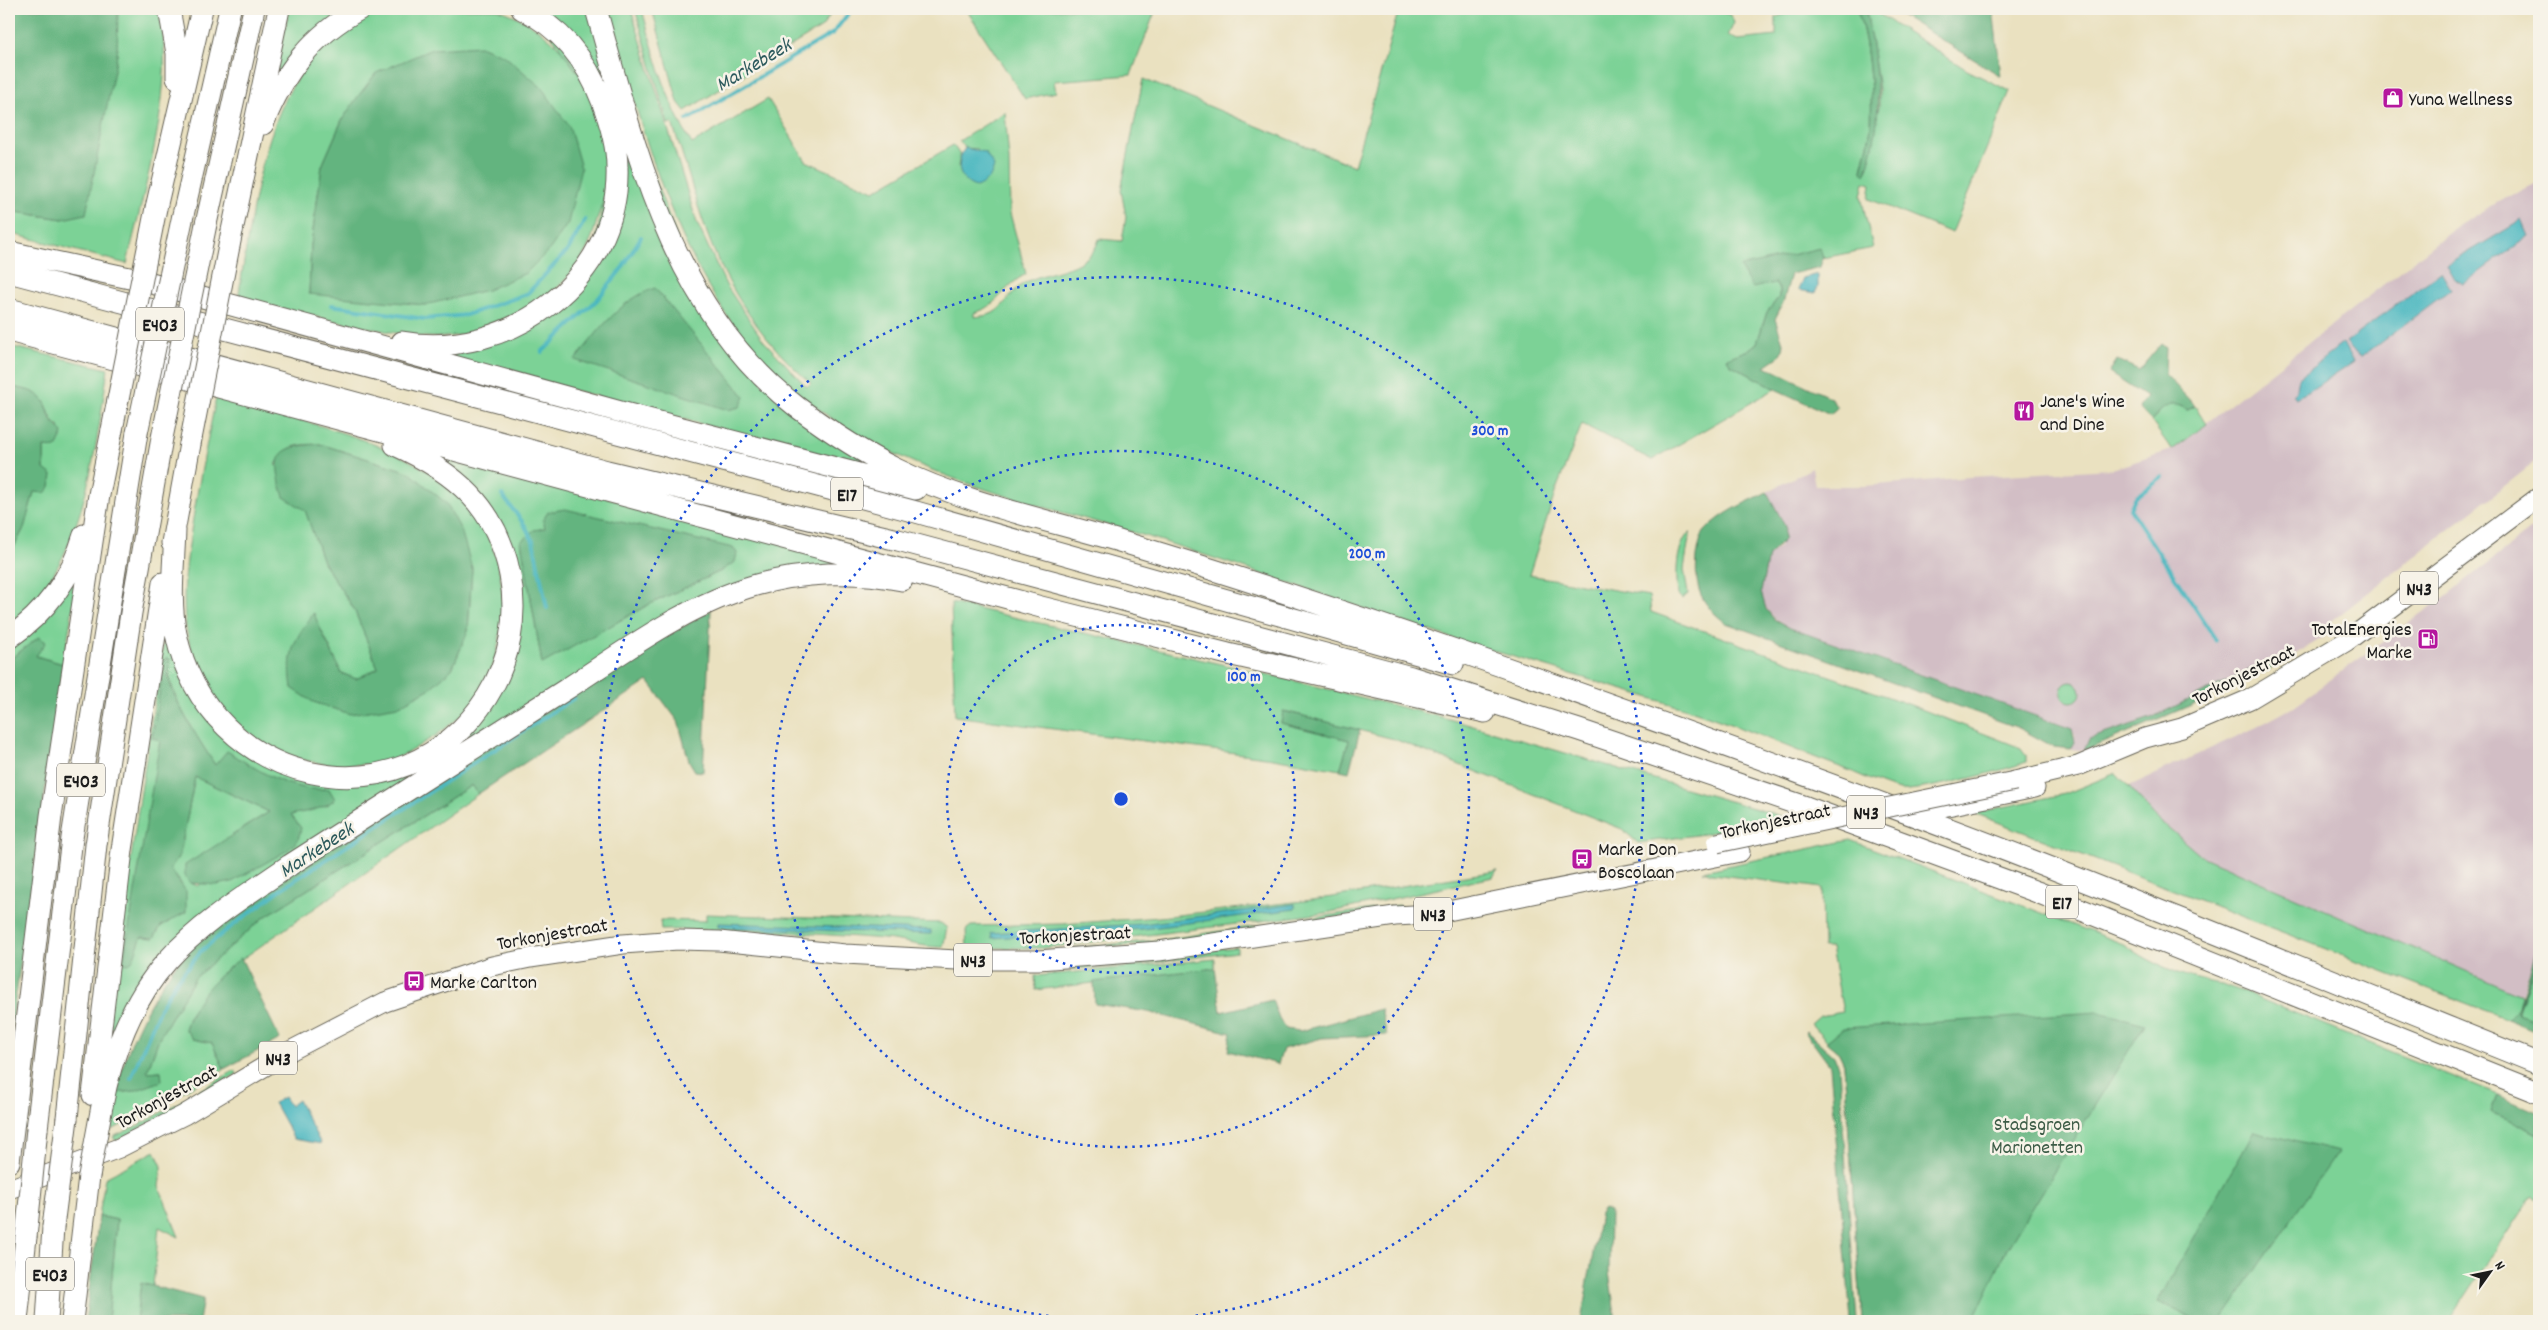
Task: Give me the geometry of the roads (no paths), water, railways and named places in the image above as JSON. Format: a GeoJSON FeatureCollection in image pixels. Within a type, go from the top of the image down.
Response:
{"type":"FeatureCollection","features":[{"type":"Feature","properties":{"kind":"highway"},"geometry":{"type":"LineString","coordinates":[[169,9],[177,54],[176,110]]}},
{"type":"Feature","properties":{"kind":"highway"},"geometry":{"type":"LineString","coordinates":[[9,1162],[43,877],[99,495],[176,110],[202,9]]}},
{"type":"Feature","properties":{"kind":"highway","name":"E403"},"geometry":{"type":"LineString","coordinates":[[18,1321],[37,1129],[72,838],[137,433],[183,215],[230,9]]}},
{"type":"Feature","properties":{"kind":"highway","name":"E403"},"geometry":{"type":"LineString","coordinates":[[46,1321],[53,1227],[67,1118],[96,845],[131,613],[162,438],[206,224],[254,9]]}},
{"type":"Feature","properties":{"kind":"highway"},"geometry":{"type":"LineString","coordinates":[[97,1108],[93,1079],[122,850],[164,582],[232,231],[279,9]]}},
{"type":"Feature","properties":{"kind":"highway"},"geometry":{"type":"LineString","coordinates":[[248,156],[259,136],[274,98],[311,43],[341,19],[360,9]]}},
{"type":"Feature","properties":{"kind":"highway"},"geometry":{"type":"LineString","coordinates":[[268,314],[416,344],[451,344],[494,336],[515,328],[552,304],[569,287],[602,239],[614,202],[618,167],[612,125],[593,77],[568,42],[541,18],[522,9]]}},
{"type":"Feature","properties":{"kind":"highway"},"geometry":{"type":"LineString","coordinates":[[596,9],[650,188],[675,250],[705,305],[738,348],[766,378],[795,405],[835,433],[900,472],[996,506],[1131,545],[1375,623],[1681,731]]}},
{"type":"Feature","properties":{"kind":"highway"},"geometry":{"type":"LineString","coordinates":[[16,253],[148,282],[621,412],[1131,545]]}},
{"type":"Feature","properties":{"kind":"highway","name":"E17"},"geometry":{"type":"LineString","coordinates":[[9,272],[916,512],[1270,611],[1681,731],[2041,864],[2539,1064]]}},
{"type":"Feature","properties":{"kind":"highway","name":"E17"},"geometry":{"type":"LineString","coordinates":[[9,309],[607,472],[898,540],[1411,676],[1579,730],[1806,807],[2037,892],[2539,1093]]}},
{"type":"Feature","properties":{"kind":"highway"},"geometry":{"type":"LineString","coordinates":[[9,331],[65,348],[320,416],[717,518],[1040,607],[1434,702],[1579,730]]}},
{"type":"Feature","properties":{"kind":"highway"},"geometry":{"type":"LineString","coordinates":[[9,336],[65,348]]}},
{"type":"Feature","properties":{"kind":"highway"},"geometry":{"type":"LineString","coordinates":[[175,530],[173,590],[176,633],[186,665],[196,690],[211,713],[242,742],[276,762],[328,776],[368,775],[404,765],[441,746],[462,729],[480,707],[498,680],[506,658],[514,618],[514,594],[508,564],[499,536],[484,511],[470,494],[445,471],[421,456],[320,416]]}},
{"type":"Feature","properties":{"kind":"highway"},"geometry":{"type":"LineString","coordinates":[[9,638],[48,604],[66,578],[80,552],[99,495]]}},
{"type":"Feature","properties":{"kind":"highway"},"geometry":{"type":"LineString","coordinates":[[72,1321],[97,1108],[121,1037],[143,997],[166,962],[200,930],[237,901],[290,865],[688,612],[718,598],[757,585],[800,576],[842,573],[896,579],[978,597],[1040,607]]}},
{"type":"Feature","properties":{"kind":"main road","name":"Torkonjestraat"},"geometry":{"type":"LineString","coordinates":[[1396,916],[1430,904],[2015,781],[2078,766],[2145,738],[2182,728],[2250,699],[2319,660],[2424,585],[2539,497]]}},
{"type":"Feature","properties":{"kind":"main road","name":"Torkonjestraat"},"geometry":{"type":"LineString","coordinates":[[9,1189],[119,1148],[184,1115],[292,1050],[385,1002],[492,966],[531,963],[678,940],[719,941],[845,954],[957,960],[1038,960],[1159,951],[1396,916],[1433,914],[1471,908],[1630,873],[1740,852],[2035,788],[2082,776],[2120,762],[2149,749],[2182,728]]}},
{"type":"Feature","properties":{"kind":"water"},"geometry":{"type":"Polygon","coordinates":[[[965,148],[985,152],[994,166],[988,179],[976,187],[965,181],[960,171],[960,160],[965,148]]]}},
{"type":"Feature","properties":{"kind":"water"},"geometry":{"type":"Polygon","coordinates":[[[2522,220],[2529,236],[2463,284],[2455,279],[2447,265],[2522,220]]]}},
{"type":"Feature","properties":{"kind":"water"},"geometry":{"type":"Polygon","coordinates":[[[2441,272],[2451,289],[2360,358],[2346,342],[2441,272]]]}},
{"type":"Feature","properties":{"kind":"water"},"geometry":{"type":"Polygon","coordinates":[[[1818,274],[1818,287],[1815,293],[1798,290],[1803,278],[1818,274]]]}},
{"type":"Feature","properties":{"kind":"water"},"geometry":{"type":"Polygon","coordinates":[[[2343,343],[2353,362],[2308,392],[2295,398],[2292,394],[2297,389],[2299,378],[2343,343]]]}},
{"type":"Feature","properties":{"kind":"water"},"geometry":{"type":"Polygon","coordinates":[[[1295,904],[1295,909],[1143,929],[992,938],[991,933],[1142,924],[1295,904]]]}},
{"type":"Feature","properties":{"kind":"water"},"geometry":{"type":"Polygon","coordinates":[[[718,923],[931,930],[931,934],[718,927],[718,923]]]}},
{"type":"Feature","properties":{"kind":"water"},"geometry":{"type":"Polygon","coordinates":[[[284,1097],[290,1106],[298,1100],[321,1144],[294,1139],[274,1103],[284,1097]]]}},
{"type":"Feature","properties":{"kind":"waterway","name":"Markebeek"},"geometry":{"type":"LineString","coordinates":[[687,120],[833,33],[852,9]]}},
{"type":"Feature","properties":{"kind":"waterway"},"geometry":{"type":"LineString","coordinates":[[331,305],[425,319],[466,315],[527,294],[568,250],[585,220]]}},
{"type":"Feature","properties":{"kind":"waterway","name":"Markebeek"},"geometry":{"type":"LineString","coordinates":[[542,352],[597,300],[623,267],[641,237]]}},
{"type":"Feature","properties":{"kind":"waterway"},"geometry":{"type":"LineString","coordinates":[[2163,477],[2135,498],[2130,509],[2216,640]]}},
{"type":"Feature","properties":{"kind":"waterway","name":"Markebeek"},"geometry":{"type":"LineString","coordinates":[[502,495],[524,524],[533,541],[547,608]]}},
{"type":"Feature","properties":{"kind":"waterway","name":"Markebeek"},"geometry":{"type":"LineString","coordinates":[[131,1078],[160,1008],[176,982],[200,952],[284,887],[574,698]]}},
{"type":"Feature","properties":{"kind":"place","name":"Yuna Wellness"},"geometry":{"type":"Point","coordinates":[2393,98]}},
{"type":"Feature","properties":{"kind":"place","name":"Jane's Wine and Dine"},"geometry":{"type":"Point","coordinates":[2024,411]}},
{"type":"Feature","properties":{"kind":"place","name":"TotalEnergies Marke"},"geometry":{"type":"Point","coordinates":[2428,639]}},
{"type":"Feature","properties":{"kind":"place","name":"Marke Don Boscolaan"},"geometry":{"type":"Point","coordinates":[1582,859]}},
{"type":"Feature","properties":{"kind":"place","name":"Marke Carlton"},"geometry":{"type":"Point","coordinates":[414,981]}},
{"type":"Feature","properties":{"kind":"park label","name":"Stadsgroen Marionetten"},"geometry":{"type":"Point","coordinates":[2037,1134]}}]}
